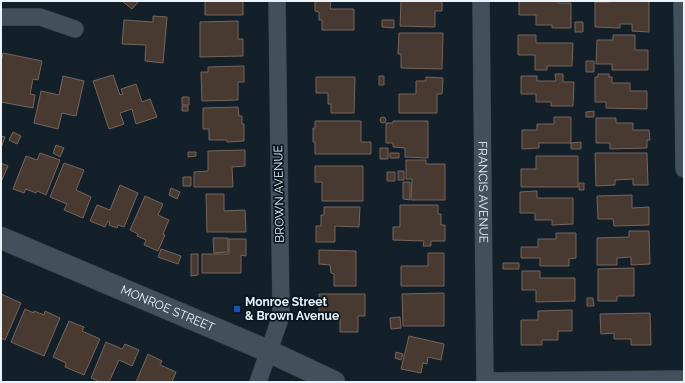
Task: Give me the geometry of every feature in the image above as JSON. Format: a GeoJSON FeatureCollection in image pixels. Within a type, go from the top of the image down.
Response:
{"type":"FeatureCollection","features":[{"type":"Feature","properties":{"kind":"main road","name":"MONROE STREET"},"geometry":{"type":"LineString","coordinates":[[1,238],[268,351],[334,382]]}},
{"type":"Feature","properties":{"kind":"street","name":"BROWN AVENUE"},"geometry":{"type":"LineString","coordinates":[[258,382],[281,316],[277,1]]}},
{"type":"Feature","properties":{"kind":"street","name":"FRANCIS AVENUE"},"geometry":{"type":"LineString","coordinates":[[481,1],[485,381]]}},
{"type":"Feature","properties":{"kind":"street"},"geometry":{"type":"LineString","coordinates":[[682,1],[684,169]]}},
{"type":"Feature","properties":{"kind":"street"},"geometry":{"type":"LineString","coordinates":[[1,17],[40,17],[75,30]]}},
{"type":"Feature","properties":{"kind":"street"},"geometry":{"type":"LineString","coordinates":[[485,381],[684,379]]}},
{"type":"Feature","properties":{"kind":"building"},"geometry":{"type":"Polygon","coordinates":[[[122,1],[139,1],[132,9],[122,1]]]}},
{"type":"Feature","properties":{"kind":"building"},"geometry":{"type":"Polygon","coordinates":[[[205,1],[243,1],[243,15],[205,15],[205,1]]]}},
{"type":"Feature","properties":{"kind":"building"},"geometry":{"type":"Polygon","coordinates":[[[315,1],[331,1],[330,9],[354,9],[354,30],[322,30],[322,20],[319,20],[319,12],[315,11],[315,1]]]}},
{"type":"Feature","properties":{"kind":"building"},"geometry":{"type":"Polygon","coordinates":[[[401,1],[442,1],[442,11],[435,11],[435,27],[400,26],[401,1]]]}},
{"type":"Feature","properties":{"kind":"building"},"geometry":{"type":"Polygon","coordinates":[[[519,1],[558,1],[558,3],[571,3],[571,28],[552,28],[552,25],[536,25],[536,15],[519,15],[519,1]]]}},
{"type":"Feature","properties":{"kind":"building"},"geometry":{"type":"Polygon","coordinates":[[[649,1],[649,32],[632,31],[632,24],[620,24],[620,28],[595,27],[595,2],[649,1]]]}},
{"type":"Feature","properties":{"kind":"building"},"geometry":{"type":"Polygon","coordinates":[[[153,16],[167,17],[163,63],[145,61],[146,45],[122,44],[124,20],[153,22],[153,16]]]}},
{"type":"Feature","properties":{"kind":"building"},"geometry":{"type":"Polygon","coordinates":[[[382,20],[394,20],[394,28],[382,27],[382,20]]]}},
{"type":"Feature","properties":{"kind":"building"},"geometry":{"type":"Polygon","coordinates":[[[238,21],[238,39],[243,39],[243,56],[200,57],[200,22],[238,21]]]}},
{"type":"Feature","properties":{"kind":"building"},"geometry":{"type":"Polygon","coordinates":[[[575,22],[583,22],[583,32],[575,32],[575,22]]]}},
{"type":"Feature","properties":{"kind":"building"},"geometry":{"type":"Polygon","coordinates":[[[399,33],[443,33],[442,69],[401,68],[401,54],[398,54],[399,33]]]}},
{"type":"Feature","properties":{"kind":"building"},"geometry":{"type":"Polygon","coordinates":[[[518,35],[536,35],[536,43],[573,43],[572,66],[547,66],[547,70],[535,70],[535,55],[518,55],[518,35]]]}},
{"type":"Feature","properties":{"kind":"building"},"geometry":{"type":"Polygon","coordinates":[[[613,35],[635,35],[635,50],[648,50],[648,70],[612,70],[612,64],[596,64],[597,40],[613,40],[613,35]]]}},
{"type":"Feature","properties":{"kind":"building"},"geometry":{"type":"Polygon","coordinates":[[[3,53],[42,61],[38,80],[33,79],[30,94],[35,95],[33,108],[1,102],[1,62],[3,53]]]}},
{"type":"Feature","properties":{"kind":"building"},"geometry":{"type":"Polygon","coordinates":[[[586,61],[594,61],[594,72],[586,72],[586,61]]]}},
{"type":"Feature","properties":{"kind":"building"},"geometry":{"type":"Polygon","coordinates":[[[244,66],[244,82],[238,82],[238,100],[202,101],[201,72],[208,72],[208,67],[244,66]]]}},
{"type":"Feature","properties":{"kind":"building"},"geometry":{"type":"Polygon","coordinates":[[[555,74],[563,74],[563,82],[574,82],[573,106],[551,106],[551,102],[536,102],[536,94],[521,94],[521,76],[537,76],[537,81],[556,81],[555,74]]]}},
{"type":"Feature","properties":{"kind":"building"},"geometry":{"type":"Polygon","coordinates":[[[598,74],[609,74],[609,77],[612,77],[612,83],[630,83],[630,91],[647,91],[647,109],[606,108],[606,102],[595,102],[595,77],[598,77],[598,74]]]}},
{"type":"Feature","properties":{"kind":"building"},"geometry":{"type":"Polygon","coordinates":[[[113,75],[120,95],[123,94],[121,89],[136,84],[142,102],[150,99],[157,117],[136,124],[132,109],[120,113],[124,124],[109,129],[93,81],[113,75]]]}},
{"type":"Feature","properties":{"kind":"building"},"geometry":{"type":"Polygon","coordinates":[[[63,76],[84,81],[76,116],[62,113],[58,129],[34,123],[41,91],[59,95],[63,76]]]}},
{"type":"Feature","properties":{"kind":"building"},"geometry":{"type":"Polygon","coordinates":[[[379,76],[384,76],[384,85],[379,85],[379,76]]]}},
{"type":"Feature","properties":{"kind":"building"},"geometry":{"type":"Polygon","coordinates":[[[316,77],[355,77],[354,113],[331,113],[331,104],[328,104],[328,93],[316,93],[316,77]]]}},
{"type":"Feature","properties":{"kind":"building"},"geometry":{"type":"Polygon","coordinates":[[[426,77],[443,78],[442,94],[437,94],[437,113],[399,113],[399,94],[416,94],[416,81],[426,81],[426,77]]]}},
{"type":"Feature","properties":{"kind":"building"},"geometry":{"type":"Polygon","coordinates":[[[182,97],[189,97],[189,105],[182,105],[182,97]]]}},
{"type":"Feature","properties":{"kind":"building"},"geometry":{"type":"Polygon","coordinates":[[[182,106],[188,106],[188,111],[182,111],[182,106]]]}},
{"type":"Feature","properties":{"kind":"building"},"geometry":{"type":"Polygon","coordinates":[[[238,107],[239,116],[242,116],[242,124],[244,124],[244,141],[227,142],[227,140],[209,140],[209,129],[203,129],[203,108],[238,107]]]}},
{"type":"Feature","properties":{"kind":"building"},"geometry":{"type":"Polygon","coordinates":[[[594,111],[594,117],[586,117],[586,112],[594,111]]]}},
{"type":"Feature","properties":{"kind":"building"},"geometry":{"type":"Polygon","coordinates":[[[383,117],[386,120],[383,123],[380,120],[383,117]]]}},
{"type":"Feature","properties":{"kind":"building"},"geometry":{"type":"Polygon","coordinates":[[[554,117],[571,117],[571,143],[539,143],[539,148],[522,149],[522,130],[537,130],[537,124],[554,124],[554,117]]]}},
{"type":"Feature","properties":{"kind":"building"},"geometry":{"type":"Polygon","coordinates":[[[596,118],[616,118],[616,123],[633,123],[633,130],[649,130],[650,140],[647,140],[647,148],[610,149],[610,143],[596,143],[596,118]]]}},
{"type":"Feature","properties":{"kind":"building"},"geometry":{"type":"Polygon","coordinates":[[[315,121],[361,121],[361,142],[371,142],[371,154],[315,154],[313,128],[315,128],[315,121]]]}},
{"type":"Feature","properties":{"kind":"building"},"geometry":{"type":"Polygon","coordinates":[[[393,121],[428,121],[428,158],[405,157],[405,148],[393,147],[393,143],[386,143],[386,123],[393,123],[393,121]]]}},
{"type":"Feature","properties":{"kind":"building"},"geometry":{"type":"Polygon","coordinates":[[[13,132],[21,136],[17,144],[9,140],[13,132]]]}},
{"type":"Feature","properties":{"kind":"building"},"geometry":{"type":"Polygon","coordinates":[[[1,136],[5,137],[1,148],[1,136]]]}},
{"type":"Feature","properties":{"kind":"building"},"geometry":{"type":"Polygon","coordinates":[[[581,142],[581,149],[571,149],[571,143],[581,142]]]}},
{"type":"Feature","properties":{"kind":"building"},"geometry":{"type":"Polygon","coordinates":[[[56,145],[64,148],[60,157],[53,153],[56,145]]]}},
{"type":"Feature","properties":{"kind":"building"},"geometry":{"type":"Polygon","coordinates":[[[380,148],[388,148],[388,159],[380,159],[380,148]]]}},
{"type":"Feature","properties":{"kind":"building"},"geometry":{"type":"Polygon","coordinates":[[[245,150],[245,166],[232,167],[233,187],[194,187],[194,172],[208,171],[208,151],[245,150]]]}},
{"type":"Feature","properties":{"kind":"building"},"geometry":{"type":"Polygon","coordinates":[[[188,152],[196,152],[196,156],[188,157],[188,152]]]}},
{"type":"Feature","properties":{"kind":"building"},"geometry":{"type":"Polygon","coordinates":[[[40,153],[60,160],[46,195],[37,191],[36,193],[26,189],[24,193],[13,189],[26,156],[37,160],[40,153]]]}},
{"type":"Feature","properties":{"kind":"building"},"geometry":{"type":"Polygon","coordinates":[[[390,153],[399,153],[399,158],[390,158],[390,153]]]}},
{"type":"Feature","properties":{"kind":"building"},"geometry":{"type":"Polygon","coordinates":[[[595,153],[647,153],[648,185],[633,185],[633,179],[615,180],[615,185],[596,186],[595,153]]]}},
{"type":"Feature","properties":{"kind":"building"},"geometry":{"type":"Polygon","coordinates":[[[536,156],[578,156],[578,187],[521,187],[521,169],[536,169],[536,156]]]}},
{"type":"Feature","properties":{"kind":"building"},"geometry":{"type":"Polygon","coordinates":[[[406,160],[426,160],[426,164],[445,164],[445,200],[411,200],[412,179],[406,179],[406,160]]]}},
{"type":"Feature","properties":{"kind":"building"},"geometry":{"type":"Polygon","coordinates":[[[1,163],[8,166],[1,182],[1,163]]]}},
{"type":"Feature","properties":{"kind":"building"},"geometry":{"type":"Polygon","coordinates":[[[64,163],[84,170],[76,190],[91,197],[83,218],[64,210],[67,204],[50,197],[64,163]]]}},
{"type":"Feature","properties":{"kind":"building"},"geometry":{"type":"Polygon","coordinates":[[[315,166],[363,166],[363,201],[322,201],[322,182],[315,182],[315,166]]]}},
{"type":"Feature","properties":{"kind":"building"},"geometry":{"type":"Polygon","coordinates":[[[398,171],[404,171],[404,180],[398,180],[398,171]]]}},
{"type":"Feature","properties":{"kind":"building"},"geometry":{"type":"Polygon","coordinates":[[[387,172],[395,172],[395,181],[387,181],[387,172]]]}},
{"type":"Feature","properties":{"kind":"building"},"geometry":{"type":"Polygon","coordinates":[[[183,177],[191,177],[191,186],[183,186],[183,177]]]}},
{"type":"Feature","properties":{"kind":"building"},"geometry":{"type":"Polygon","coordinates":[[[403,182],[410,182],[410,200],[403,199],[403,182]]]}},
{"type":"Feature","properties":{"kind":"building"},"geometry":{"type":"Polygon","coordinates":[[[579,183],[584,183],[584,190],[579,190],[579,183]]]}},
{"type":"Feature","properties":{"kind":"building"},"geometry":{"type":"Polygon","coordinates":[[[120,185],[138,193],[124,227],[118,225],[117,228],[109,225],[110,222],[108,221],[105,227],[90,221],[97,205],[110,210],[120,185]]]}},
{"type":"Feature","properties":{"kind":"building"},"geometry":{"type":"Polygon","coordinates":[[[171,188],[180,192],[177,199],[169,195],[171,188]]]}},
{"type":"Feature","properties":{"kind":"building"},"geometry":{"type":"Polygon","coordinates":[[[537,191],[537,198],[573,198],[573,224],[552,225],[552,220],[535,220],[535,213],[520,213],[520,192],[537,191]]]}},
{"type":"Feature","properties":{"kind":"building"},"geometry":{"type":"Polygon","coordinates":[[[206,194],[224,194],[224,211],[245,210],[246,232],[207,232],[206,194]]]}},
{"type":"Feature","properties":{"kind":"building"},"geometry":{"type":"Polygon","coordinates":[[[632,195],[632,208],[649,207],[649,225],[614,226],[613,219],[598,219],[597,196],[632,195]]]}},
{"type":"Feature","properties":{"kind":"building"},"geometry":{"type":"Polygon","coordinates":[[[145,196],[163,204],[158,215],[169,220],[163,234],[165,235],[158,251],[144,245],[146,240],[137,236],[138,234],[130,230],[145,196]]]}},
{"type":"Feature","properties":{"kind":"building"},"geometry":{"type":"Polygon","coordinates":[[[400,205],[438,205],[438,214],[441,214],[441,225],[445,225],[445,241],[431,241],[431,246],[423,246],[424,241],[393,240],[393,227],[400,227],[400,205]]]}},
{"type":"Feature","properties":{"kind":"building"},"geometry":{"type":"Polygon","coordinates":[[[324,207],[360,207],[359,227],[335,226],[335,242],[316,242],[316,226],[321,226],[321,215],[324,215],[324,207]]]}},
{"type":"Feature","properties":{"kind":"building"},"geometry":{"type":"Polygon","coordinates":[[[629,231],[649,231],[650,264],[631,265],[631,257],[617,258],[617,265],[597,265],[597,238],[629,237],[629,231]]]}},
{"type":"Feature","properties":{"kind":"building"},"geometry":{"type":"Polygon","coordinates":[[[556,233],[576,233],[576,258],[569,259],[569,266],[540,266],[540,258],[521,258],[521,247],[538,247],[538,239],[556,239],[556,233]]]}},
{"type":"Feature","properties":{"kind":"building"},"geometry":{"type":"Polygon","coordinates":[[[213,238],[228,238],[228,252],[214,253],[213,238]]]}},
{"type":"Feature","properties":{"kind":"building"},"geometry":{"type":"Polygon","coordinates":[[[229,239],[246,239],[246,256],[241,255],[241,273],[202,273],[202,254],[229,254],[229,239]]]}},
{"type":"Feature","properties":{"kind":"building"},"geometry":{"type":"Polygon","coordinates":[[[161,249],[181,256],[178,264],[158,257],[161,249]]]}},
{"type":"Feature","properties":{"kind":"building"},"geometry":{"type":"Polygon","coordinates":[[[319,250],[356,251],[356,286],[334,286],[334,274],[331,273],[330,265],[319,264],[319,250]]]}},
{"type":"Feature","properties":{"kind":"building"},"geometry":{"type":"Polygon","coordinates":[[[428,253],[444,253],[444,286],[401,286],[401,266],[428,266],[428,253]]]}},
{"type":"Feature","properties":{"kind":"building"},"geometry":{"type":"Polygon","coordinates":[[[191,254],[198,254],[198,275],[191,276],[191,254]]]}},
{"type":"Feature","properties":{"kind":"building"},"geometry":{"type":"Polygon","coordinates":[[[503,263],[519,263],[519,269],[503,269],[503,263]]]}},
{"type":"Feature","properties":{"kind":"building"},"geometry":{"type":"Polygon","coordinates":[[[634,268],[634,296],[617,296],[617,301],[598,301],[598,269],[634,268]]]}},
{"type":"Feature","properties":{"kind":"building"},"geometry":{"type":"Polygon","coordinates":[[[522,271],[540,271],[540,278],[575,278],[575,301],[536,302],[536,290],[522,290],[522,271]]]}},
{"type":"Feature","properties":{"kind":"building"},"geometry":{"type":"Polygon","coordinates":[[[444,293],[444,326],[403,326],[402,294],[444,293]]]}},
{"type":"Feature","properties":{"kind":"building"},"geometry":{"type":"Polygon","coordinates":[[[1,294],[21,303],[5,340],[1,338],[1,294]]]}},
{"type":"Feature","properties":{"kind":"building"},"geometry":{"type":"Polygon","coordinates":[[[319,294],[365,294],[365,316],[358,316],[358,332],[340,332],[340,314],[319,314],[319,294]]]}},
{"type":"Feature","properties":{"kind":"building"},"geometry":{"type":"Polygon","coordinates":[[[587,298],[593,298],[594,306],[587,306],[587,298]]]}},
{"type":"Feature","properties":{"kind":"building"},"geometry":{"type":"Polygon","coordinates":[[[25,309],[44,315],[45,311],[60,318],[44,356],[11,342],[25,309]]]}},
{"type":"Feature","properties":{"kind":"building"},"geometry":{"type":"Polygon","coordinates":[[[572,310],[572,331],[558,331],[558,340],[542,340],[542,345],[521,345],[521,320],[538,320],[538,311],[572,310]]]}},
{"type":"Feature","properties":{"kind":"building"},"geometry":{"type":"Polygon","coordinates":[[[650,313],[651,345],[631,345],[631,339],[614,339],[614,333],[601,334],[600,314],[650,313]]]}},
{"type":"Feature","properties":{"kind":"building"},"geometry":{"type":"Polygon","coordinates":[[[400,317],[401,328],[391,329],[390,318],[400,317]]]}},
{"type":"Feature","properties":{"kind":"building"},"geometry":{"type":"Polygon","coordinates":[[[69,321],[84,327],[82,331],[100,339],[84,375],[65,367],[66,363],[53,357],[69,321]]]}},
{"type":"Feature","properties":{"kind":"building"},"geometry":{"type":"Polygon","coordinates":[[[409,336],[444,344],[441,360],[428,357],[427,364],[423,363],[421,373],[401,369],[409,336]]]}},
{"type":"Feature","properties":{"kind":"building"},"geometry":{"type":"Polygon","coordinates":[[[106,342],[122,349],[125,344],[139,350],[132,366],[119,360],[109,382],[100,382],[91,378],[106,342]]]}},
{"type":"Feature","properties":{"kind":"building"},"geometry":{"type":"Polygon","coordinates":[[[396,352],[403,354],[401,360],[395,358],[396,352]]]}},
{"type":"Feature","properties":{"kind":"building"},"geometry":{"type":"Polygon","coordinates":[[[148,354],[162,361],[160,365],[176,372],[172,382],[136,382],[148,354]]]}},
{"type":"Feature","properties":{"kind":"place","name":"Monroe Street & Brown Avenue"},"geometry":{"type":"Point","coordinates":[237,309]}}]}
